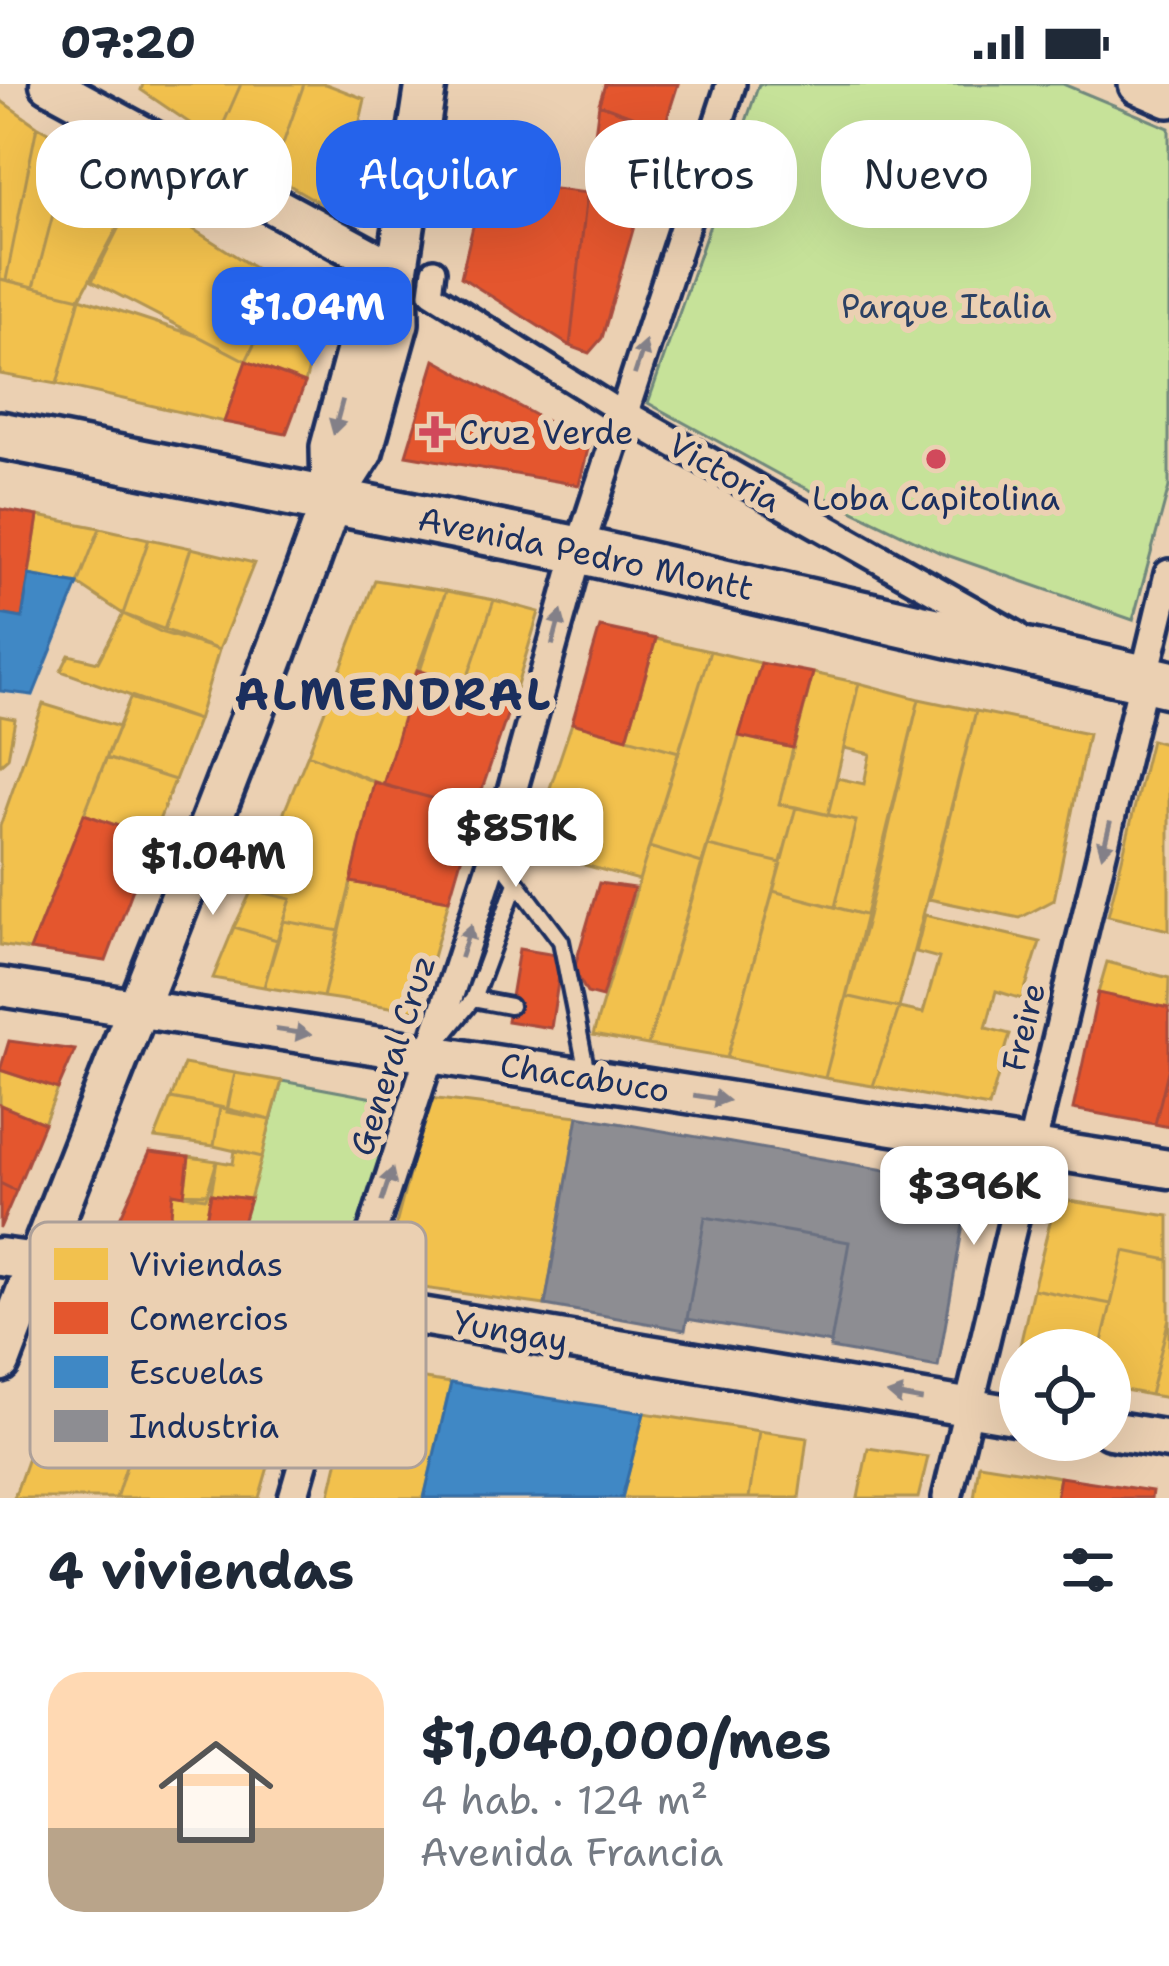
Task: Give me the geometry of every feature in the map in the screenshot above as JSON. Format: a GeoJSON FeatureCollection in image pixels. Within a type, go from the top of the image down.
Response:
{"type":"FeatureCollection","features":[{"type":"Feature","properties":{"kind":"main road"},"geometry":{"type":"LineString","coordinates":[[36,1222],[208,835],[332,499],[331,447],[367,313],[416,271],[426,84]]}},
{"type":"Feature","properties":{"kind":"main road"},"geometry":{"type":"LineString","coordinates":[[1139,84],[1169,97]]}},
{"type":"Feature","properties":{"kind":"main road","name":"Avenida Pedro Montt"},"geometry":{"type":"LineString","coordinates":[[0,436],[579,550],[1157,681]]}},
{"type":"Feature","properties":{"kind":"main road"},"geometry":{"type":"LineString","coordinates":[[0,1361],[19,1258]]}},
{"type":"Feature","properties":{"kind":"street","name":"Victoria"},"geometry":{"type":"LineString","coordinates":[[49,84],[416,271],[431,293],[622,413],[1045,653]]}},
{"type":"Feature","properties":{"kind":"street","name":"General Cruz"},"geometry":{"type":"LineString","coordinates":[[375,1222],[495,853],[579,550],[730,84]]}},
{"type":"Feature","properties":{"kind":"street","name":"Freire"},"geometry":{"type":"LineString","coordinates":[[947,1498],[1030,1149],[1157,681],[1169,574]]}},
{"type":"Feature","properties":{"kind":"street","name":"Chacabuco"},"geometry":{"type":"LineString","coordinates":[[0,986],[1169,1169]]}},
{"type":"Feature","properties":{"kind":"street","name":"Yungay"},"geometry":{"type":"LineString","coordinates":[[426,1317],[999,1413]]}},
{"type":"Feature","properties":{"kind":"street"},"geometry":{"type":"LineString","coordinates":[[1131,1434],[1169,1440]]}},
{"type":"Feature","properties":{"kind":"street","name":"General Cruz"},"geometry":{"type":"LineString","coordinates":[[293,1498],[302,1468]]}},
{"type":"Feature","properties":{"kind":"lane"},"geometry":{"type":"LineString","coordinates":[[495,853],[515,886],[561,941],[589,1078]]}},
{"type":"Feature","properties":{"kind":"lane"},"geometry":{"type":"LineString","coordinates":[[430,1052],[472,999],[515,886]]}},
{"type":"Feature","properties":{"kind":"lane"},"geometry":{"type":"LineString","coordinates":[[472,999],[510,1006]]}},
{"type":"Feature","properties":{"kind":"lane"},"geometry":{"type":"LineString","coordinates":[[554,1012],[574,1016]]}},
{"type":"Feature","properties":{"kind":"green space","name":"Parque Italia"},"geometry":{"type":"Polygon","coordinates":[[[759,84],[1063,84],[1169,128],[1169,487],[1133,620],[941,553],[785,478],[648,403],[709,228],[797,228],[797,120],[746,120],[759,84]]]}},
{"type":"Feature","properties":{"kind":"green space"},"geometry":{"type":"Polygon","coordinates":[[[282,1081],[400,1103],[367,1222],[243,1222],[282,1081]]]}},
{"type":"Feature","properties":{"kind":"building: Viviendas"},"geometry":{"type":"Polygon","coordinates":[[[143,84],[241,84],[225,120],[185,120],[141,90],[143,84]]]}},
{"type":"Feature","properties":{"kind":"building: Viviendas"},"geometry":{"type":"Polygon","coordinates":[[[241,84],[304,84],[291,120],[225,120],[241,84]]]}},
{"type":"Feature","properties":{"kind":"building: Viviendas"},"geometry":{"type":"Polygon","coordinates":[[[304,84],[326,84],[365,99],[360,120],[316,120],[316,201],[292,187],[291,120],[304,84]]]}},
{"type":"Feature","properties":{"kind":"building: Viviendas"},"geometry":{"type":"Polygon","coordinates":[[[0,100],[36,125],[36,131],[6,280],[0,279],[0,100]]]}},
{"type":"Feature","properties":{"kind":"building: Viviendas"},"geometry":{"type":"Polygon","coordinates":[[[36,131],[36,228],[49,228],[34,287],[6,280],[36,131]]]}},
{"type":"Feature","properties":{"kind":"building: Viviendas"},"geometry":{"type":"Polygon","coordinates":[[[49,228],[117,228],[80,298],[34,287],[49,228]]]}},
{"type":"Feature","properties":{"kind":"building: Viviendas"},"geometry":{"type":"Polygon","coordinates":[[[118,228],[191,228],[283,286],[246,361],[92,281],[118,228]]]}},
{"type":"Feature","properties":{"kind":"building: Viviendas"},"geometry":{"type":"Polygon","coordinates":[[[0,279],[80,298],[57,384],[0,374],[0,279]]]}},
{"type":"Feature","properties":{"kind":"building: Viviendas"},"geometry":{"type":"Polygon","coordinates":[[[283,286],[324,309],[305,383],[246,361],[283,286]]]}},
{"type":"Feature","properties":{"kind":"building: Viviendas"},"geometry":{"type":"Polygon","coordinates":[[[80,298],[200,337],[246,361],[224,422],[57,384],[80,298]]]}},
{"type":"Feature","properties":{"kind":"building: Viviendas"},"geometry":{"type":"Polygon","coordinates":[[[38,516],[100,528],[78,584],[29,575],[38,516]]]}},
{"type":"Feature","properties":{"kind":"building: Viviendas"},"geometry":{"type":"Polygon","coordinates":[[[100,528],[149,539],[123,614],[78,584],[100,528]]]}},
{"type":"Feature","properties":{"kind":"building: Viviendas"},"geometry":{"type":"Polygon","coordinates":[[[149,539],[191,548],[163,633],[123,614],[149,539]]]}},
{"type":"Feature","properties":{"kind":"building: Viviendas"},"geometry":{"type":"Polygon","coordinates":[[[191,548],[254,563],[219,650],[163,633],[191,548]]]}},
{"type":"Feature","properties":{"kind":"building: Viviendas"},"geometry":{"type":"Polygon","coordinates":[[[375,580],[446,591],[383,785],[308,754],[375,580]]]}},
{"type":"Feature","properties":{"kind":"building: Viviendas"},"geometry":{"type":"Polygon","coordinates":[[[446,591],[494,600],[465,685],[417,670],[446,591]]]}},
{"type":"Feature","properties":{"kind":"building: Viviendas"},"geometry":{"type":"Polygon","coordinates":[[[494,600],[539,612],[513,698],[465,685],[494,600]]]}},
{"type":"Feature","properties":{"kind":"building: Viviendas"},"geometry":{"type":"Polygon","coordinates":[[[123,614],[219,650],[198,720],[61,671],[69,655],[98,662],[123,614]]]}},
{"type":"Feature","properties":{"kind":"building: Viviendas"},"geometry":{"type":"Polygon","coordinates":[[[656,639],[710,651],[679,752],[627,738],[656,639]]]}},
{"type":"Feature","properties":{"kind":"building: Viviendas"},"geometry":{"type":"Polygon","coordinates":[[[710,651],[761,663],[702,863],[649,847],[710,651]]]}},
{"type":"Feature","properties":{"kind":"building: Viviendas"},"geometry":{"type":"Polygon","coordinates":[[[813,673],[859,683],[828,815],[779,804],[813,673]]]}},
{"type":"Feature","properties":{"kind":"building: Viviendas"},"geometry":{"type":"Polygon","coordinates":[[[859,683],[919,699],[868,916],[835,907],[856,821],[828,815],[837,778],[864,784],[870,754],[844,748],[859,683]]]}},
{"type":"Feature","properties":{"kind":"building: Viviendas"},"geometry":{"type":"Polygon","coordinates":[[[130,698],[198,720],[175,780],[106,758],[130,698]]]}},
{"type":"Feature","properties":{"kind":"building: Viviendas"},"geometry":{"type":"Polygon","coordinates":[[[919,699],[976,711],[899,1008],[846,996],[919,699]]]}},
{"type":"Feature","properties":{"kind":"building: Viviendas"},"geometry":{"type":"Polygon","coordinates":[[[43,704],[119,727],[30,950],[0,945],[0,826],[43,704]]]}},
{"type":"Feature","properties":{"kind":"building: Viviendas"},"geometry":{"type":"Polygon","coordinates":[[[976,711],[1088,734],[1054,900],[1020,918],[929,899],[976,711]]]}},
{"type":"Feature","properties":{"kind":"building: Viviendas"},"geometry":{"type":"Polygon","coordinates":[[[0,716],[15,719],[8,758],[0,765],[0,716]]]}},
{"type":"Feature","properties":{"kind":"building: Viviendas"},"geometry":{"type":"Polygon","coordinates":[[[572,723],[679,752],[639,880],[529,850],[572,723]]]}},
{"type":"Feature","properties":{"kind":"building: Viviendas"},"geometry":{"type":"Polygon","coordinates":[[[739,736],[793,748],[779,804],[796,807],[781,863],[708,846],[739,736]]]}},
{"type":"Feature","properties":{"kind":"building: Viviendas"},"geometry":{"type":"Polygon","coordinates":[[[1151,740],[1169,745],[1169,930],[1108,916],[1151,740]]]}},
{"type":"Feature","properties":{"kind":"building: Viviendas"},"geometry":{"type":"Polygon","coordinates":[[[308,754],[374,782],[340,931],[284,921],[291,899],[252,890],[308,754]]]}},
{"type":"Feature","properties":{"kind":"building: Viviendas"},"geometry":{"type":"Polygon","coordinates":[[[106,758],[175,780],[152,838],[84,814],[106,758]]]}},
{"type":"Feature","properties":{"kind":"building: Viviendas"},"geometry":{"type":"Polygon","coordinates":[[[796,807],[856,821],[835,907],[773,891],[796,807]]]}},
{"type":"Feature","properties":{"kind":"building: Viviendas"},"geometry":{"type":"Polygon","coordinates":[[[708,846],[781,863],[727,1058],[648,1045],[708,846]]]}},
{"type":"Feature","properties":{"kind":"building: Viviendas"},"geometry":{"type":"Polygon","coordinates":[[[649,847],[702,863],[648,1045],[593,1035],[649,847]]]}},
{"type":"Feature","properties":{"kind":"building: Viviendas"},"geometry":{"type":"Polygon","coordinates":[[[351,882],[449,900],[418,1011],[323,997],[351,882]]]}},
{"type":"Feature","properties":{"kind":"building: Viviendas"},"geometry":{"type":"Polygon","coordinates":[[[252,890],[291,899],[277,940],[234,927],[252,890]]]}},
{"type":"Feature","properties":{"kind":"building: Viviendas"},"geometry":{"type":"Polygon","coordinates":[[[773,891],[868,916],[825,1078],[727,1058],[773,891]]]}},
{"type":"Feature","properties":{"kind":"building: Viviendas"},"geometry":{"type":"Polygon","coordinates":[[[925,915],[1040,942],[1022,999],[996,991],[986,1028],[1010,1034],[989,1107],[873,1086],[899,1008],[923,1013],[939,958],[916,952],[925,915]]]}},
{"type":"Feature","properties":{"kind":"building: Viviendas"},"geometry":{"type":"Polygon","coordinates":[[[284,921],[340,931],[323,997],[264,987],[284,921]]]}},
{"type":"Feature","properties":{"kind":"building: Viviendas"},"geometry":{"type":"Polygon","coordinates":[[[234,927],[277,940],[264,987],[213,978],[234,927]]]}},
{"type":"Feature","properties":{"kind":"building: Viviendas"},"geometry":{"type":"Polygon","coordinates":[[[1107,962],[1169,978],[1168,1008],[1098,993],[1107,962]]]}},
{"type":"Feature","properties":{"kind":"building: Viviendas"},"geometry":{"type":"Polygon","coordinates":[[[846,996],[899,1008],[873,1086],[825,1078],[846,996]]]}},
{"type":"Feature","properties":{"kind":"building: Viviendas"},"geometry":{"type":"Polygon","coordinates":[[[184,1064],[235,1073],[227,1109],[171,1098],[184,1064]]]}},
{"type":"Feature","properties":{"kind":"building: Viviendas"},"geometry":{"type":"Polygon","coordinates":[[[0,1070],[58,1089],[44,1123],[0,1105],[0,1070]]]}},
{"type":"Feature","properties":{"kind":"building: Viviendas"},"geometry":{"type":"Polygon","coordinates":[[[235,1073],[282,1081],[271,1120],[227,1112],[235,1073]]]}},
{"type":"Feature","properties":{"kind":"building: Viviendas"},"geometry":{"type":"Polygon","coordinates":[[[171,1098],[220,1107],[214,1146],[155,1138],[171,1098]]]}},
{"type":"Feature","properties":{"kind":"building: Viviendas"},"geometry":{"type":"Polygon","coordinates":[[[429,1098],[578,1116],[545,1305],[426,1288],[426,1222],[397,1222],[429,1098]]]}},
{"type":"Feature","properties":{"kind":"building: Viviendas"},"geometry":{"type":"Polygon","coordinates":[[[220,1107],[271,1120],[262,1157],[214,1146],[220,1107]]]}},
{"type":"Feature","properties":{"kind":"building: Viviendas"},"geometry":{"type":"Polygon","coordinates":[[[235,1150],[262,1157],[250,1199],[211,1194],[217,1161],[233,1164],[235,1150]]]}},
{"type":"Feature","properties":{"kind":"building: Viviendas"},"geometry":{"type":"Polygon","coordinates":[[[189,1157],[217,1161],[206,1198],[184,1195],[189,1157]]]}},
{"type":"Feature","properties":{"kind":"building: Viviendas"},"geometry":{"type":"Polygon","coordinates":[[[173,1193],[211,1194],[205,1222],[170,1222],[173,1193]]]}},
{"type":"Feature","properties":{"kind":"building: Viviendas"},"geometry":{"type":"Polygon","coordinates":[[[1056,1199],[1169,1216],[1169,1260],[1124,1251],[1111,1304],[1033,1289],[1056,1199]]]}},
{"type":"Feature","properties":{"kind":"building: Viviendas"},"geometry":{"type":"Polygon","coordinates":[[[1124,1251],[1169,1260],[1169,1318],[1150,1395],[1131,1391],[1131,1329],[1105,1329],[1124,1251]]]}},
{"type":"Feature","properties":{"kind":"building: Viviendas"},"geometry":{"type":"Polygon","coordinates":[[[1033,1289],[1111,1304],[1105,1329],[1024,1329],[1033,1289]]]}},
{"type":"Feature","properties":{"kind":"building: Viviendas"},"geometry":{"type":"Polygon","coordinates":[[[1169,1318],[1169,1398],[1150,1395],[1169,1318]]]}},
{"type":"Feature","properties":{"kind":"building: Viviendas"},"geometry":{"type":"Polygon","coordinates":[[[426,1379],[451,1383],[424,1498],[329,1498],[336,1468],[426,1468],[426,1379]]]}},
{"type":"Feature","properties":{"kind":"building: Viviendas"},"geometry":{"type":"Polygon","coordinates":[[[644,1413],[759,1431],[749,1498],[622,1498],[644,1413]]]}},
{"type":"Feature","properties":{"kind":"building: Viviendas"},"geometry":{"type":"Polygon","coordinates":[[[759,1431],[807,1438],[799,1498],[749,1498],[759,1431]]]}},
{"type":"Feature","properties":{"kind":"building: Viviendas"},"geometry":{"type":"Polygon","coordinates":[[[868,1448],[928,1457],[918,1498],[858,1498],[868,1448]]]}},
{"type":"Feature","properties":{"kind":"building: Viviendas"},"geometry":{"type":"Polygon","coordinates":[[[30,1452],[30,1468],[126,1468],[116,1498],[14,1498],[30,1452]]]}},
{"type":"Feature","properties":{"kind":"building: Viviendas"},"geometry":{"type":"Polygon","coordinates":[[[979,1464],[1060,1477],[1056,1498],[974,1498],[979,1464]]]}},
{"type":"Feature","properties":{"kind":"building: Viviendas"},"geometry":{"type":"Polygon","coordinates":[[[126,1468],[268,1468],[259,1498],[116,1498],[126,1468]]]}},
{"type":"Feature","properties":{"kind":"building: Comercios"},"geometry":{"type":"Polygon","coordinates":[[[605,84],[678,84],[667,120],[642,120],[599,104],[605,84]]]}},
{"type":"Feature","properties":{"kind":"building: Comercios"},"geometry":{"type":"Polygon","coordinates":[[[599,104],[642,120],[597,120],[599,104]]]}},
{"type":"Feature","properties":{"kind":"building: Comercios"},"geometry":{"type":"Polygon","coordinates":[[[561,190],[585,193],[570,346],[461,277],[473,228],[561,228],[561,190]]]}},
{"type":"Feature","properties":{"kind":"building: Comercios"},"geometry":{"type":"Polygon","coordinates":[[[585,211],[585,228],[633,228],[602,338],[589,353],[570,346],[585,211]]]}},
{"type":"Feature","properties":{"kind":"building: Comercios"},"geometry":{"type":"Polygon","coordinates":[[[435,360],[589,445],[579,485],[406,455],[435,360]]]}},
{"type":"Feature","properties":{"kind":"building: Comercios"},"geometry":{"type":"Polygon","coordinates":[[[246,361],[305,383],[286,434],[224,422],[246,361]]]}},
{"type":"Feature","properties":{"kind":"building: Comercios"},"geometry":{"type":"Polygon","coordinates":[[[0,509],[38,516],[22,618],[0,614],[0,509]]]}},
{"type":"Feature","properties":{"kind":"building: Comercios"},"geometry":{"type":"Polygon","coordinates":[[[600,627],[656,639],[627,738],[572,723],[600,627]]]}},
{"type":"Feature","properties":{"kind":"building: Comercios"},"geometry":{"type":"Polygon","coordinates":[[[761,663],[813,673],[793,748],[739,736],[761,663]]]}},
{"type":"Feature","properties":{"kind":"building: Comercios"},"geometry":{"type":"Polygon","coordinates":[[[417,670],[513,698],[475,810],[383,785],[417,670]]]}},
{"type":"Feature","properties":{"kind":"building: Comercios"},"geometry":{"type":"Polygon","coordinates":[[[374,782],[475,810],[449,900],[351,882],[374,782]]]}},
{"type":"Feature","properties":{"kind":"building: Comercios"},"geometry":{"type":"Polygon","coordinates":[[[84,814],[152,838],[106,961],[30,950],[84,814]]]}},
{"type":"Feature","properties":{"kind":"building: Comercios"},"geometry":{"type":"Polygon","coordinates":[[[599,883],[634,888],[602,997],[587,993],[574,969],[599,883]]]}},
{"type":"Feature","properties":{"kind":"building: Comercios"},"geometry":{"type":"Polygon","coordinates":[[[519,949],[562,956],[551,1028],[507,1021],[519,949]]]}},
{"type":"Feature","properties":{"kind":"building: Comercios"},"geometry":{"type":"Polygon","coordinates":[[[1098,993],[1169,1008],[1169,1067],[1155,1124],[1073,1109],[1098,993]]]}},
{"type":"Feature","properties":{"kind":"building: Comercios"},"geometry":{"type":"Polygon","coordinates":[[[9,1041],[75,1050],[58,1089],[0,1070],[9,1041]]]}},
{"type":"Feature","properties":{"kind":"building: Comercios"},"geometry":{"type":"Polygon","coordinates":[[[1169,1067],[1169,1127],[1155,1124],[1169,1067]]]}},
{"type":"Feature","properties":{"kind":"building: Comercios"},"geometry":{"type":"Polygon","coordinates":[[[0,1105],[44,1123],[16,1191],[0,1183],[0,1105]]]}},
{"type":"Feature","properties":{"kind":"building: Comercios"},"geometry":{"type":"Polygon","coordinates":[[[150,1152],[189,1157],[184,1195],[173,1193],[170,1222],[118,1222],[150,1152]]]}},
{"type":"Feature","properties":{"kind":"building: Comercios"},"geometry":{"type":"Polygon","coordinates":[[[0,1183],[16,1191],[0,1228],[0,1183]]]}},
{"type":"Feature","properties":{"kind":"building: Comercios"},"geometry":{"type":"Polygon","coordinates":[[[211,1194],[250,1199],[243,1222],[205,1222],[211,1194]]]}},
{"type":"Feature","properties":{"kind":"building: Comercios"},"geometry":{"type":"Polygon","coordinates":[[[1060,1477],[1152,1491],[1151,1498],[1056,1498],[1060,1477]]]}},
{"type":"Feature","properties":{"kind":"building: Escuelas"},"geometry":{"type":"Polygon","coordinates":[[[29,575],[78,584],[33,695],[0,691],[0,614],[22,618],[29,575]]]}},
{"type":"Feature","properties":{"kind":"building: Escuelas"},"geometry":{"type":"Polygon","coordinates":[[[451,1383],[644,1413],[622,1498],[424,1498],[451,1383]]]}},
{"type":"Feature","properties":{"kind":"building: Industria"},"geometry":{"type":"Polygon","coordinates":[[[578,1116],[970,1185],[938,1367],[830,1348],[849,1242],[705,1217],[685,1330],[545,1305],[578,1116]]]}},
{"type":"Feature","properties":{"kind":"building: Industria"},"geometry":{"type":"Polygon","coordinates":[[[705,1217],[849,1242],[831,1343],[687,1319],[705,1217]]]}},
{"type":"Feature","properties":{"kind":"place","name":"Cruz Verde"},"geometry":{"type":"Point","coordinates":[435,432]}},
{"type":"Feature","properties":{"kind":"place","name":"Loba Capitolina"},"geometry":{"type":"Point","coordinates":[936,459]}},
{"type":"Feature","properties":{"kind":"district","name":"ALMENDRAL"},"geometry":{"type":"Point","coordinates":[394,694]}}]}
